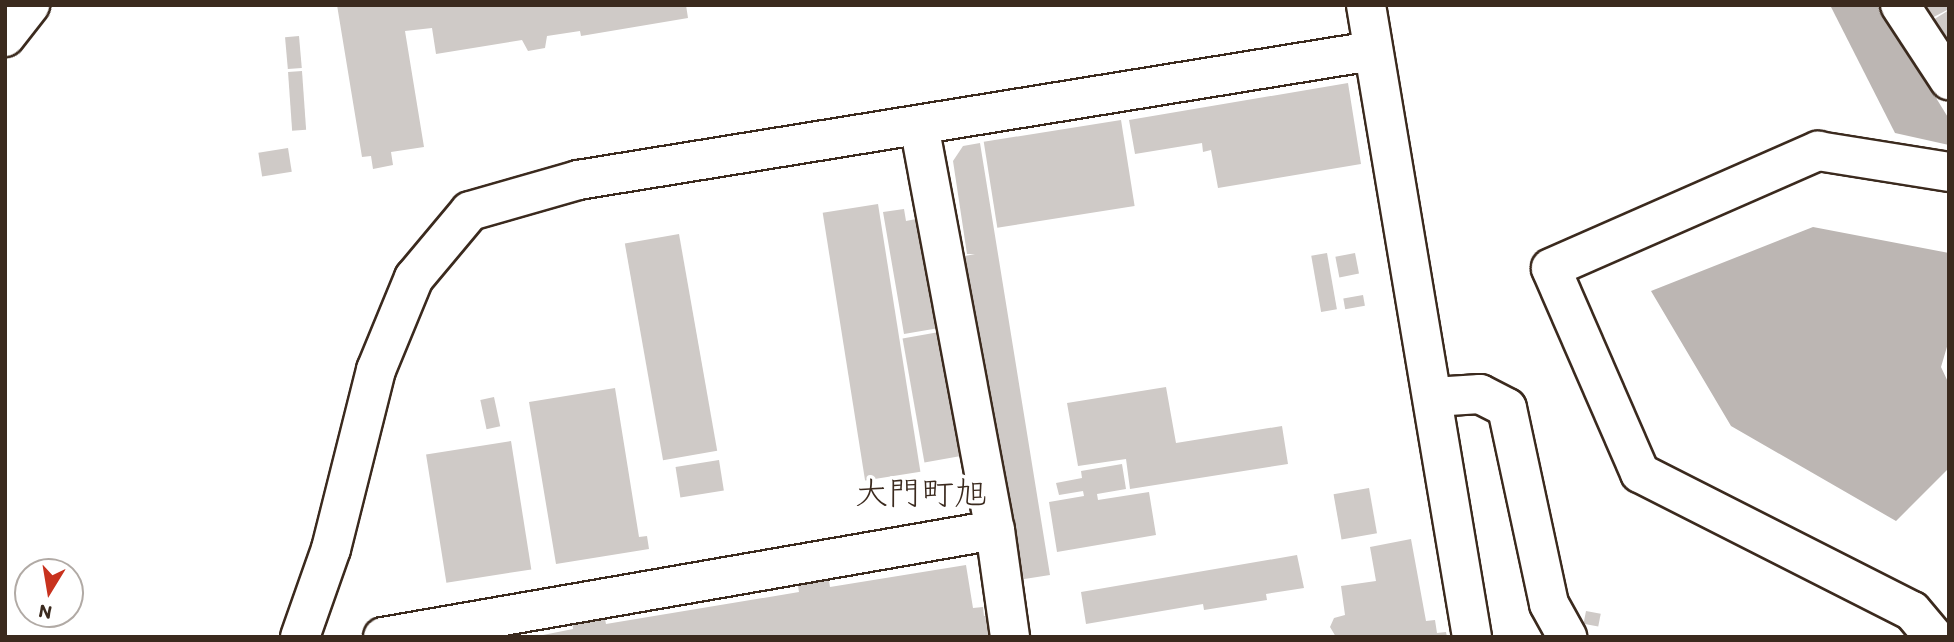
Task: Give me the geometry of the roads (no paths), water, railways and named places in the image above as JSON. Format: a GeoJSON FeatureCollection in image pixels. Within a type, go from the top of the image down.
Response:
{"type":"FeatureCollection","features":[{"type":"Feature","properties":{"kind":"street"},"geometry":{"type":"LineString","coordinates":[[5,37],[30,5]]}},
{"type":"Feature","properties":{"kind":"street"},"geometry":{"type":"LineString","coordinates":[[1366,5],[1472,637]]}},
{"type":"Feature","properties":{"kind":"street"},"geometry":{"type":"LineString","coordinates":[[1900,5],[1949,80]]}},
{"type":"Feature","properties":{"kind":"street"},"geometry":{"type":"LineString","coordinates":[[300,637],[331,549],[376,370],[414,278],[470,211],[578,180],[1372,51]]}},
{"type":"Feature","properties":{"kind":"street"},"geometry":{"type":"LineString","coordinates":[[919,125],[995,530],[1010,637]]}},
{"type":"Feature","properties":{"kind":"street"},"geometry":{"type":"LineString","coordinates":[[1934,637],[1912,611],[1900,621],[1640,472],[1551,268],[1818,151],[1949,172]]}},
{"type":"Feature","properties":{"kind":"street"},"geometry":{"type":"LineString","coordinates":[[1433,397],[1480,394],[1507,408],[1549,604],[1567,637]]}},
{"type":"Feature","properties":{"kind":"street"},"geometry":{"type":"LineString","coordinates":[[383,637],[995,530]]}},
{"type":"Feature","properties":{"kind":"district","name":"大門町旭"},"geometry":{"type":"Point","coordinates":[921,493]}}]}
